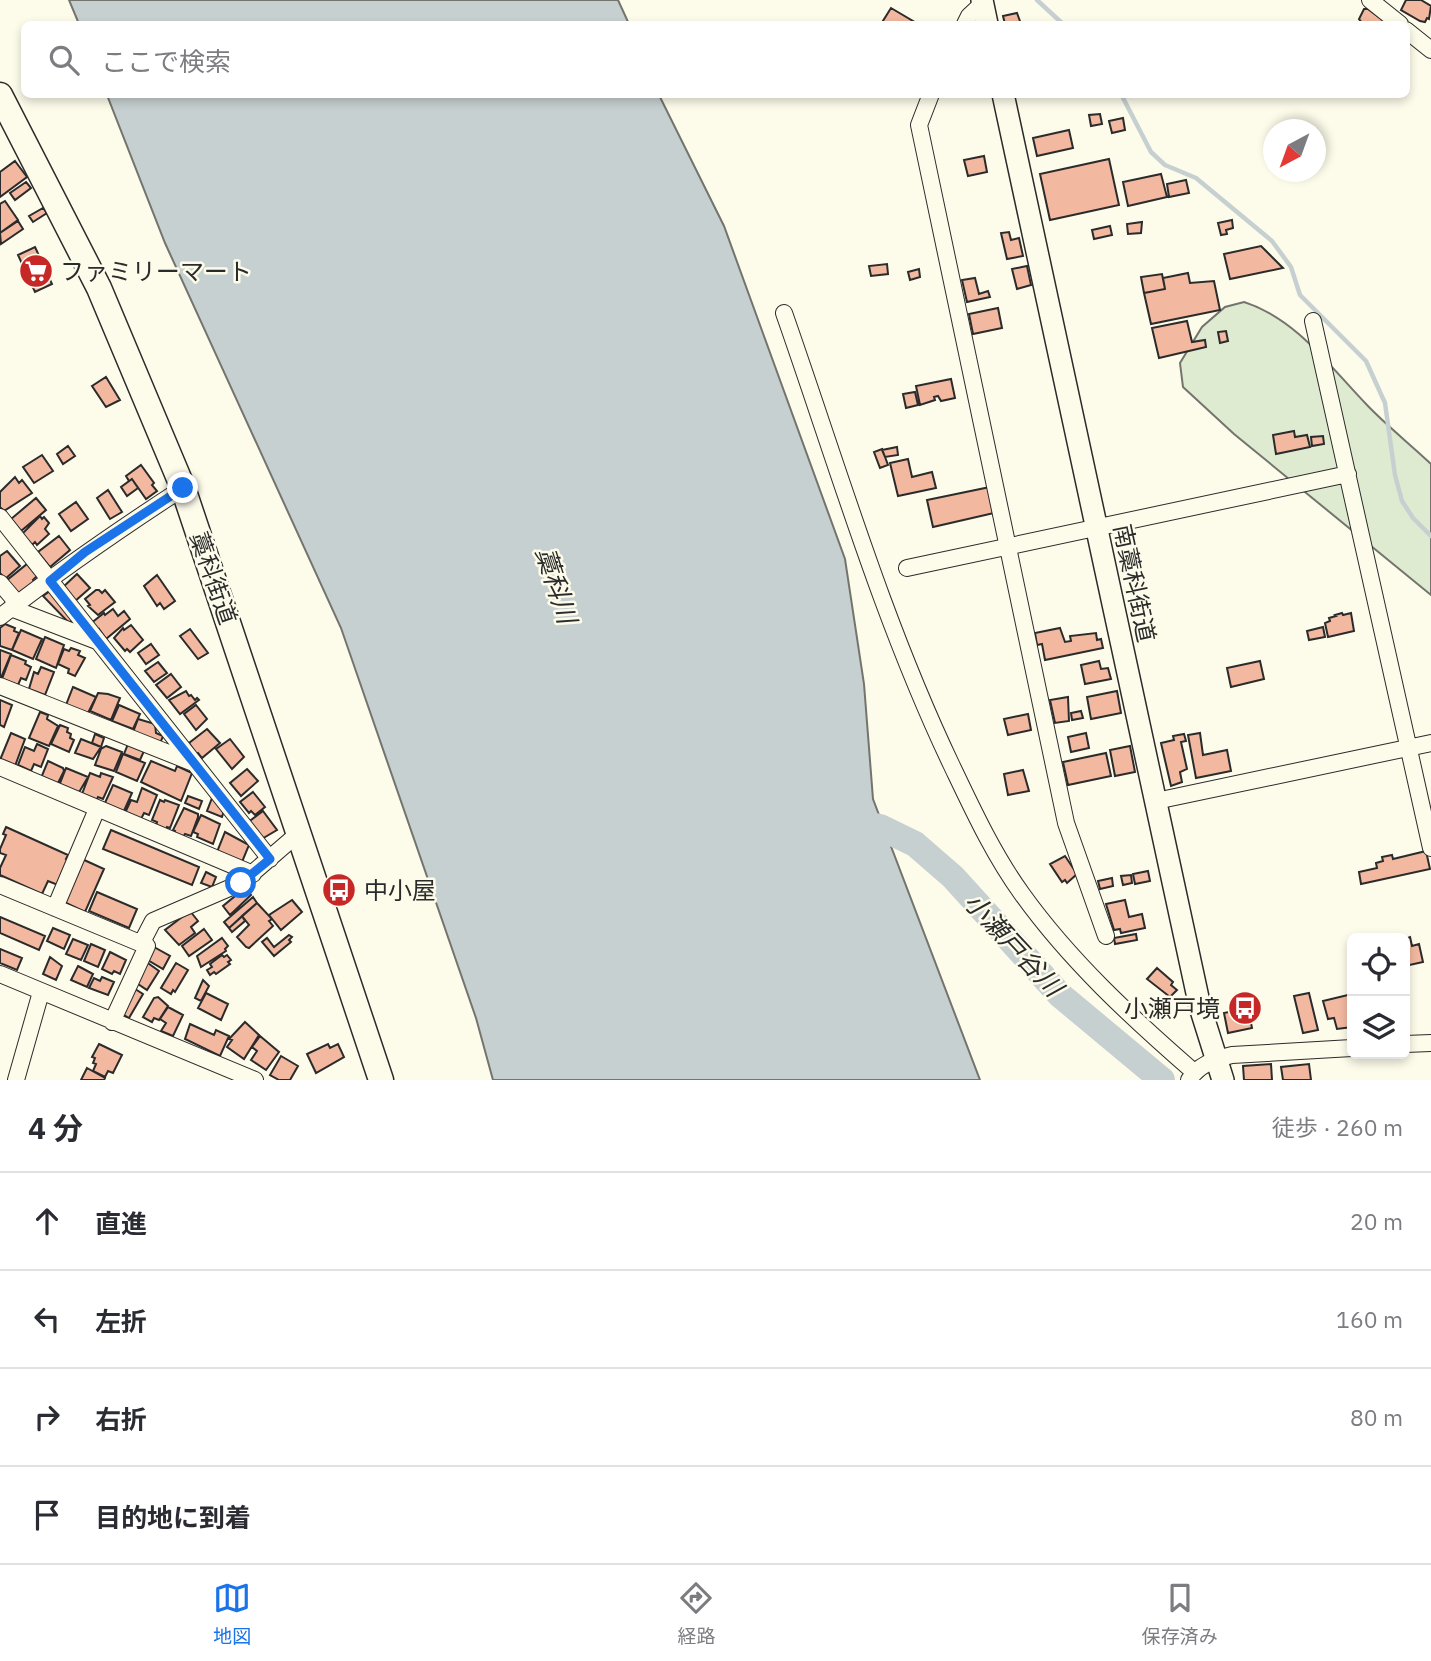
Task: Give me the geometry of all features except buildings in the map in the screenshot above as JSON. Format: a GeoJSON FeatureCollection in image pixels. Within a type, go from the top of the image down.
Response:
{"type":"FeatureCollection","features":[{"type":"Feature","properties":{"kind":"highway","name":"藁科街道"},"geometry":{"type":"LineString","coordinates":[[0,95],[99,288],[183,488],[381,1080]]}},
{"type":"Feature","properties":{"kind":"main road"},"geometry":{"type":"LineString","coordinates":[[982,2],[986,21]]}},
{"type":"Feature","properties":{"kind":"main road","name":"南藁科街道"},"geometry":{"type":"LineString","coordinates":[[1004,98],[1200,1007],[1214,1060],[1223,1080]]}},
{"type":"Feature","properties":{"kind":"street"},"geometry":{"type":"LineString","coordinates":[[1370,0],[1396,21]]}},
{"type":"Feature","properties":{"kind":"street"},"geometry":{"type":"LineString","coordinates":[[967,21],[982,2]]}},
{"type":"Feature","properties":{"kind":"street"},"geometry":{"type":"LineString","coordinates":[[1428,48],[1431,29]]}},
{"type":"Feature","properties":{"kind":"street"},"geometry":{"type":"LineString","coordinates":[[1410,33],[1428,48]]}},
{"type":"Feature","properties":{"kind":"street"},"geometry":{"type":"LineString","coordinates":[[929,98],[919,125],[1007,547],[1066,823],[1106,936]]}},
{"type":"Feature","properties":{"kind":"street"},"geometry":{"type":"LineString","coordinates":[[784,313],[918,695],[1000,861],[1029,904],[1083,968],[1192,1076],[1214,1060],[1232,1055],[1347,1048]]}},
{"type":"Feature","properties":{"kind":"street"},"geometry":{"type":"LineString","coordinates":[[1313,321],[1431,848]]}},
{"type":"Feature","properties":{"kind":"street"},"geometry":{"type":"LineString","coordinates":[[907,568],[1348,474]]}},
{"type":"Feature","properties":{"kind":"street"},"geometry":{"type":"LineString","coordinates":[[10,610],[85,552],[183,488]]}},
{"type":"Feature","properties":{"kind":"street"},"geometry":{"type":"LineString","coordinates":[[0,517],[270,859]]}},
{"type":"Feature","properties":{"kind":"street"},"geometry":{"type":"LineString","coordinates":[[0,583],[10,610]]}},
{"type":"Feature","properties":{"kind":"street"},"geometry":{"type":"LineString","coordinates":[[10,610],[97,641]]}},
{"type":"Feature","properties":{"kind":"street"},"geometry":{"type":"LineString","coordinates":[[0,685],[194,763]]}},
{"type":"Feature","properties":{"kind":"street"},"geometry":{"type":"LineString","coordinates":[[1156,801],[1431,743]]}},
{"type":"Feature","properties":{"kind":"street"},"geometry":{"type":"LineString","coordinates":[[0,767],[253,874]]}},
{"type":"Feature","properties":{"kind":"street"},"geometry":{"type":"LineString","coordinates":[[55,908],[97,809]]}},
{"type":"Feature","properties":{"kind":"street"},"geometry":{"type":"LineString","coordinates":[[141,944],[153,921],[241,883],[300,832]]}},
{"type":"Feature","properties":{"kind":"street"},"geometry":{"type":"LineString","coordinates":[[0,885],[147,946],[112,1022]]}},
{"type":"Feature","properties":{"kind":"street"},"geometry":{"type":"LineString","coordinates":[[0,974],[255,1080]]}},
{"type":"Feature","properties":{"kind":"street"},"geometry":{"type":"LineString","coordinates":[[16,1080],[41,992]]}},
{"type":"Feature","properties":{"kind":"street"},"geometry":{"type":"LineString","coordinates":[[1410,1044],[1431,1043]]}},
{"type":"Feature","properties":{"kind":"green space"},"geometry":{"type":"Polygon","coordinates":[[[1244,302],[1263,310],[1296,332],[1375,413],[1431,464],[1431,595],[1234,434],[1183,387],[1180,363],[1202,327],[1225,307],[1244,302]]]}},
{"type":"Feature","properties":{"kind":"water"},"geometry":{"type":"Polygon","coordinates":[[[69,0],[618,0],[628,21],[78,21],[69,0]]]}},
{"type":"Feature","properties":{"kind":"water","name":"藁科川"},"geometry":{"type":"Polygon","coordinates":[[[108,98],[660,98],[724,226],[845,559],[864,684],[873,799],[980,1080],[493,1080],[476,1018],[341,628],[165,243],[108,98]]]}},
{"type":"Feature","properties":{"kind":"waterway"},"geometry":{"type":"LineString","coordinates":[[1037,0],[1060,21]]}},
{"type":"Feature","properties":{"kind":"waterway"},"geometry":{"type":"LineString","coordinates":[[1123,98],[1151,152],[1165,165],[1196,178],[1272,241],[1291,267],[1300,295],[1366,361],[1385,403],[1395,475],[1402,501],[1413,518],[1431,536]]}},
{"type":"Feature","properties":{"kind":"waterway","name":"小瀬戸谷川"},"geometry":{"type":"LineString","coordinates":[[859,823],[880,827],[915,844],[953,877],[1060,995],[1162,1080]]}},
{"type":"Feature","properties":{"kind":"place","name":"ファミリーマート"},"geometry":{"type":"Point","coordinates":[36,271]}},
{"type":"Feature","properties":{"kind":"place","name":"中小屋"},"geometry":{"type":"Point","coordinates":[339,890]}},
{"type":"Feature","properties":{"kind":"place","name":"小瀬戸境"},"geometry":{"type":"Point","coordinates":[1245,1008]}},
{"type":"Feature","properties":{"kind":"route"},"geometry":{"type":"LineString","coordinates":[[183,488],[85,552],[50,581],[270,859],[241,883]]}}]}
